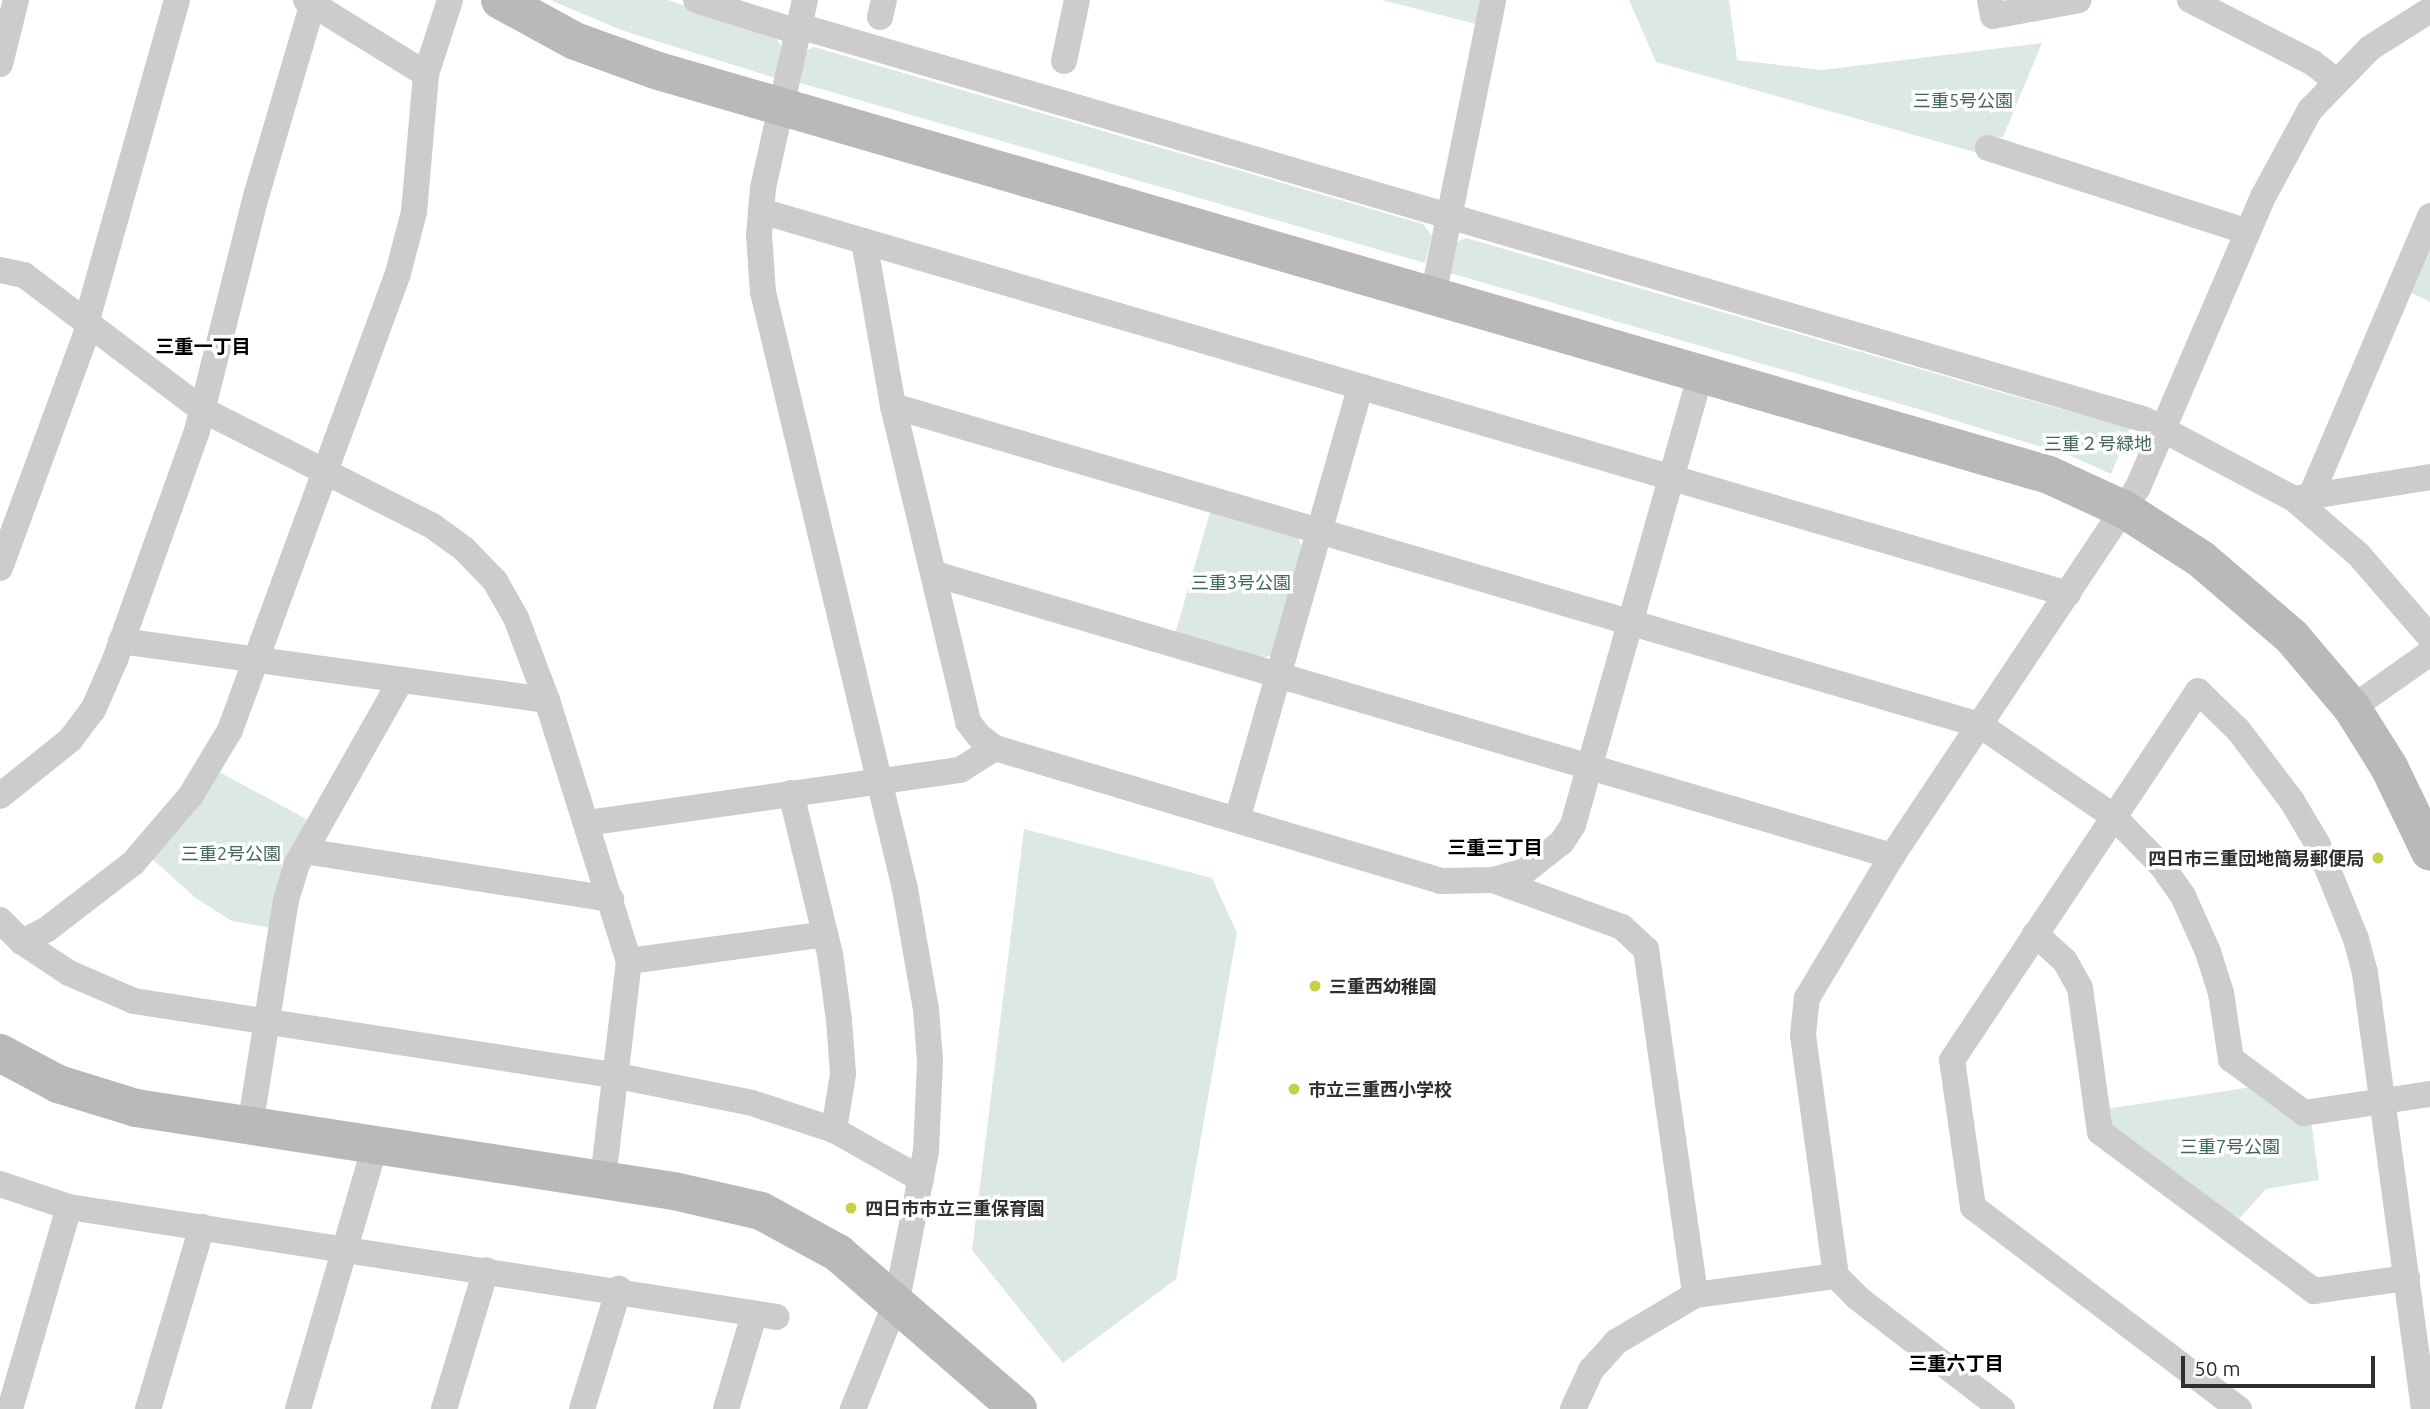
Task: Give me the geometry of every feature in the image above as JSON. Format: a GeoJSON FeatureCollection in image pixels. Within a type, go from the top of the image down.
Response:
{"type":"FeatureCollection","features":[{"type":"Feature","properties":{"kind":"street"},"geometry":{"type":"LineString","coordinates":[[0,64],[16,0]]}},
{"type":"Feature","properties":{"kind":"street"},"geometry":{"type":"LineString","coordinates":[[0,568],[89,321],[177,0]]}},
{"type":"Feature","properties":{"kind":"street"},"geometry":{"type":"LineString","coordinates":[[22,942],[46,930],[113,879],[170,824],[215,762],[260,659],[406,244],[419,174],[426,74],[450,0]]}},
{"type":"Feature","properties":{"kind":"street"},"geometry":{"type":"LineString","coordinates":[[500,0],[618,59],[2049,475],[2124,510],[2201,559],[2292,637],[2352,708],[2389,767],[2430,852]]}},
{"type":"Feature","properties":{"kind":"street"},"geometry":{"type":"LineString","coordinates":[[696,0],[1450,217],[2165,428],[2303,496],[2430,636]]}},
{"type":"Feature","properties":{"kind":"street"},"geometry":{"type":"LineString","coordinates":[[805,0],[782,108],[773,135],[761,211],[767,318],[881,780],[916,944],[928,1034],[929,1107],[921,1179],[897,1300],[862,1405]]}},
{"type":"Feature","properties":{"kind":"street"},"geometry":{"type":"LineString","coordinates":[[1064,61],[1077,0]]}},
{"type":"Feature","properties":{"kind":"street"},"geometry":{"type":"LineString","coordinates":[[1433,296],[1493,0]]}},
{"type":"Feature","properties":{"kind":"street"},"geometry":{"type":"LineString","coordinates":[[1990,0],[1993,16],[2079,0]]}},
{"type":"Feature","properties":{"kind":"street"},"geometry":{"type":"LineString","coordinates":[[2190,0],[2313,64],[2336,81]]}},
{"type":"Feature","properties":{"kind":"street"},"geometry":{"type":"LineString","coordinates":[[0,796],[49,760],[81,726],[93,710],[121,640],[197,430],[309,3],[426,74]]}},
{"type":"Feature","properties":{"kind":"street"},"geometry":{"type":"LineString","coordinates":[[1999,1408],[1858,1298],[1836,1276],[1804,1018],[1814,979],[1892,856],[2124,510],[2165,428],[2248,232],[2289,145],[2310,110],[2370,48],[2430,10]]}},
{"type":"Feature","properties":{"kind":"street"},"geometry":{"type":"LineString","coordinates":[[1988,148],[2248,232]]}},
{"type":"Feature","properties":{"kind":"street"},"geometry":{"type":"LineString","coordinates":[[761,211],[2068,594]]}},
{"type":"Feature","properties":{"kind":"street"},"geometry":{"type":"LineString","coordinates":[[2303,496],[2430,216]]}},
{"type":"Feature","properties":{"kind":"street"},"geometry":{"type":"LineString","coordinates":[[864,241],[893,406],[968,722],[995,748],[1440,881],[1493,880],[1525,871],[1562,842],[1577,814],[1701,374]]}},
{"type":"Feature","properties":{"kind":"street"},"geometry":{"type":"LineString","coordinates":[[0,270],[24,275],[89,321],[201,409],[431,525],[479,564],[516,618],[547,700],[629,961],[618,1076],[603,1180]]}},
{"type":"Feature","properties":{"kind":"street"},"geometry":{"type":"LineString","coordinates":[[1237,820],[1360,387]]}},
{"type":"Feature","properties":{"kind":"street"},"geometry":{"type":"LineString","coordinates":[[893,406],[1980,725],[2113,816],[2162,866],[2192,914],[2218,983],[2231,1059],[2304,1113],[2430,1094]]}},
{"type":"Feature","properties":{"kind":"street"},"geometry":{"type":"LineString","coordinates":[[2303,496],[2430,477]]}},
{"type":"Feature","properties":{"kind":"street"},"geometry":{"type":"LineString","coordinates":[[934,574],[1280,673],[1892,856]]}},
{"type":"Feature","properties":{"kind":"street"},"geometry":{"type":"LineString","coordinates":[[121,640],[547,700]]}},
{"type":"Feature","properties":{"kind":"street"},"geometry":{"type":"LineString","coordinates":[[2352,708],[2430,653]]}},
{"type":"Feature","properties":{"kind":"street"},"geometry":{"type":"LineString","coordinates":[[250,1127],[286,900],[304,851],[401,680]]}},
{"type":"Feature","properties":{"kind":"street"},"geometry":{"type":"LineString","coordinates":[[2239,1409],[1973,1207],[1952,1060],[2198,691],[2275,777],[2332,875],[2365,973],[2424,1409]]}},
{"type":"Feature","properties":{"kind":"street"},"geometry":{"type":"LineString","coordinates":[[587,823],[960,770],[995,748]]}},
{"type":"Feature","properties":{"kind":"street"},"geometry":{"type":"LineString","coordinates":[[791,793],[825,934],[842,1062],[834,1130]]}},
{"type":"Feature","properties":{"kind":"street"},"geometry":{"type":"LineString","coordinates":[[304,851],[611,899]]}},
{"type":"Feature","properties":{"kind":"street"},"geometry":{"type":"LineString","coordinates":[[1493,880],[1520,894],[1622,927],[1646,949],[1695,1295]]}},
{"type":"Feature","properties":{"kind":"street"},"geometry":{"type":"LineString","coordinates":[[0,920],[22,942],[68,973],[124,997],[156,1007],[618,1076],[774,1109],[834,1130],[921,1179]]}},
{"type":"Feature","properties":{"kind":"street"},"geometry":{"type":"LineString","coordinates":[[629,961],[825,934]]}},
{"type":"Feature","properties":{"kind":"street"},"geometry":{"type":"LineString","coordinates":[[2035,934],[2065,961],[2080,988],[2100,1132],[2314,1291],[2407,1278]]}},
{"type":"Feature","properties":{"kind":"street"},"geometry":{"type":"LineString","coordinates":[[0,1053],[89,1096],[250,1127],[705,1196],[778,1217],[838,1253],[897,1300],[1018,1409]]}},
{"type":"Feature","properties":{"kind":"street"},"geometry":{"type":"LineString","coordinates":[[298,1409],[375,1145]]}},
{"type":"Feature","properties":{"kind":"street"},"geometry":{"type":"LineString","coordinates":[[0,1184],[69,1207],[619,1289],[765,1316],[726,1409]]}},
{"type":"Feature","properties":{"kind":"street"},"geometry":{"type":"LineString","coordinates":[[10,1409],[69,1207]]}},
{"type":"Feature","properties":{"kind":"street"},"geometry":{"type":"LineString","coordinates":[[148,1409],[202,1227]]}},
{"type":"Feature","properties":{"kind":"street"},"geometry":{"type":"LineString","coordinates":[[444,1409],[486,1270]]}},
{"type":"Feature","properties":{"kind":"street"},"geometry":{"type":"LineString","coordinates":[[1573,1409],[1591,1370],[1616,1342],[1695,1295],[1836,1276]]}},
{"type":"Feature","properties":{"kind":"street"},"geometry":{"type":"LineString","coordinates":[[582,1409],[619,1289]]}},
{"type":"Feature","properties":{"kind":"green space"},"geometry":{"type":"Polygon","coordinates":[[[550,0],[668,0],[774,35],[781,46],[775,78],[621,30],[550,0]]]}},
{"type":"Feature","properties":{"kind":"green space"},"geometry":{"type":"Polygon","coordinates":[[[1382,0],[1481,0],[1476,24],[1382,0]]]}},
{"type":"Feature","properties":{"kind":"green space","name":"三重5号公園"},"geometry":{"type":"Polygon","coordinates":[[[1629,0],[1729,0],[1737,60],[1822,70],[2042,43],[2003,137],[1991,137],[1978,153],[1656,62],[1629,0]]]}},
{"type":"Feature","properties":{"kind":"green space"},"geometry":{"type":"Polygon","coordinates":[[[814,47],[1423,224],[1432,236],[1425,263],[800,83],[804,52],[814,47]]]}},
{"type":"Feature","properties":{"kind":"green space","name":"三重２号緑地"},"geometry":{"type":"Polygon","coordinates":[[[1466,238],[2130,428],[2111,474],[2071,456],[1918,409],[1450,273],[1455,243],[1466,238]]]}},
{"type":"Feature","properties":{"kind":"green space"},"geometry":{"type":"Polygon","coordinates":[[[2430,243],[2430,302],[2408,291],[2430,243]]]}},
{"type":"Feature","properties":{"kind":"green space","name":"三重3号公園"},"geometry":{"type":"Polygon","coordinates":[[[1211,509],[1295,533],[1302,546],[1271,655],[1262,659],[1175,634],[1211,509]]]}},
{"type":"Feature","properties":{"kind":"green space","name":"三重2号公園"},"geometry":{"type":"Polygon","coordinates":[[[219,772],[310,821],[271,928],[232,921],[197,899],[151,858],[219,772]]]}},
{"type":"Feature","properties":{"kind":"green space"},"geometry":{"type":"Polygon","coordinates":[[[1024,829],[1212,878],[1237,933],[1176,1279],[1063,1363],[972,1250],[1024,829]]]}},
{"type":"Feature","properties":{"kind":"green space","name":"三重7号公園"},"geometry":{"type":"Polygon","coordinates":[[[2252,1087],[2311,1120],[2319,1180],[2266,1189],[2238,1220],[2110,1124],[2106,1109],[2252,1087]]]}},
{"type":"Feature","properties":{"kind":"place","name":"四日市三重団地簡易郵便局"},"geometry":{"type":"Point","coordinates":[2378,858]}},
{"type":"Feature","properties":{"kind":"place","name":"三重西幼稚園"},"geometry":{"type":"Point","coordinates":[1315,986]}},
{"type":"Feature","properties":{"kind":"place","name":"市立三重西小学校"},"geometry":{"type":"Point","coordinates":[1294,1089]}},
{"type":"Feature","properties":{"kind":"place","name":"四日市市立三重保育園"},"geometry":{"type":"Point","coordinates":[851,1208]}},
{"type":"Feature","properties":{"kind":"district","name":"三重一丁目"},"geometry":{"type":"Point","coordinates":[203,347]}},
{"type":"Feature","properties":{"kind":"district","name":"三重三丁目"},"geometry":{"type":"Point","coordinates":[1495,848]}},
{"type":"Feature","properties":{"kind":"district","name":"三重六丁目"},"geometry":{"type":"Point","coordinates":[1956,1364]}}]}
